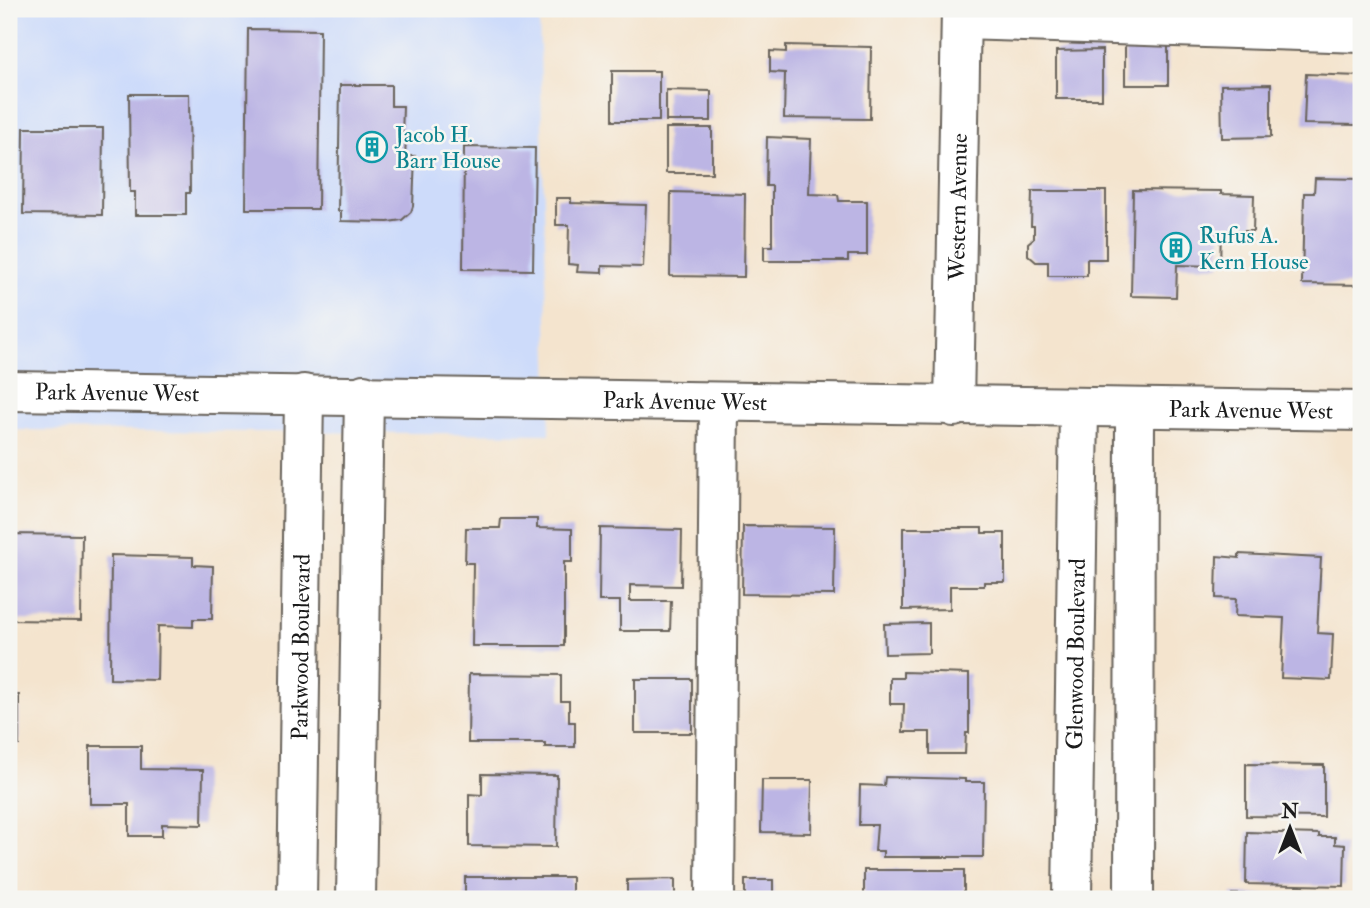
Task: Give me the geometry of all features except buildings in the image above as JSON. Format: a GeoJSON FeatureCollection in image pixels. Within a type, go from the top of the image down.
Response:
{"type":"FeatureCollection","features":[{"type":"Feature","properties":{"kind":"street"},"geometry":{"type":"LineString","coordinates":[[961,14],[1353,25]]}},
{"type":"Feature","properties":{"kind":"street","name":"Western Avenue"},"geometry":{"type":"LineString","coordinates":[[954,407],[961,14]]}},
{"type":"Feature","properties":{"kind":"street","name":"Park Avenue West"},"geometry":{"type":"LineString","coordinates":[[9,391],[364,394],[719,403],[1361,411]]}},
{"type":"Feature","properties":{"kind":"street","name":"Parkwood Boulevard"},"geometry":{"type":"LineString","coordinates":[[297,899],[304,394]]}},
{"type":"Feature","properties":{"kind":"street"},"geometry":{"type":"LineString","coordinates":[[356,899],[364,394]]}},
{"type":"Feature","properties":{"kind":"street"},"geometry":{"type":"LineString","coordinates":[[715,899],[719,403]]}},
{"type":"Feature","properties":{"kind":"street","name":"Glenwood Boulevard"},"geometry":{"type":"LineString","coordinates":[[1072,899],[1079,408]]}},
{"type":"Feature","properties":{"kind":"street"},"geometry":{"type":"LineString","coordinates":[[1134,899],[1135,409]]}},
{"type":"Feature","properties":{"kind":"shaded area"},"geometry":{"type":"Polygon","coordinates":[[[9,9],[539,9],[550,434],[9,430],[9,9]]]}},
{"type":"Feature","properties":{"kind":"place","name":"Jacob H. Barr House"},"geometry":{"type":"Point","coordinates":[372,147]}},
{"type":"Feature","properties":{"kind":"place","name":"Rufus A. Kern House"},"geometry":{"type":"Point","coordinates":[1176,248]}}]}
